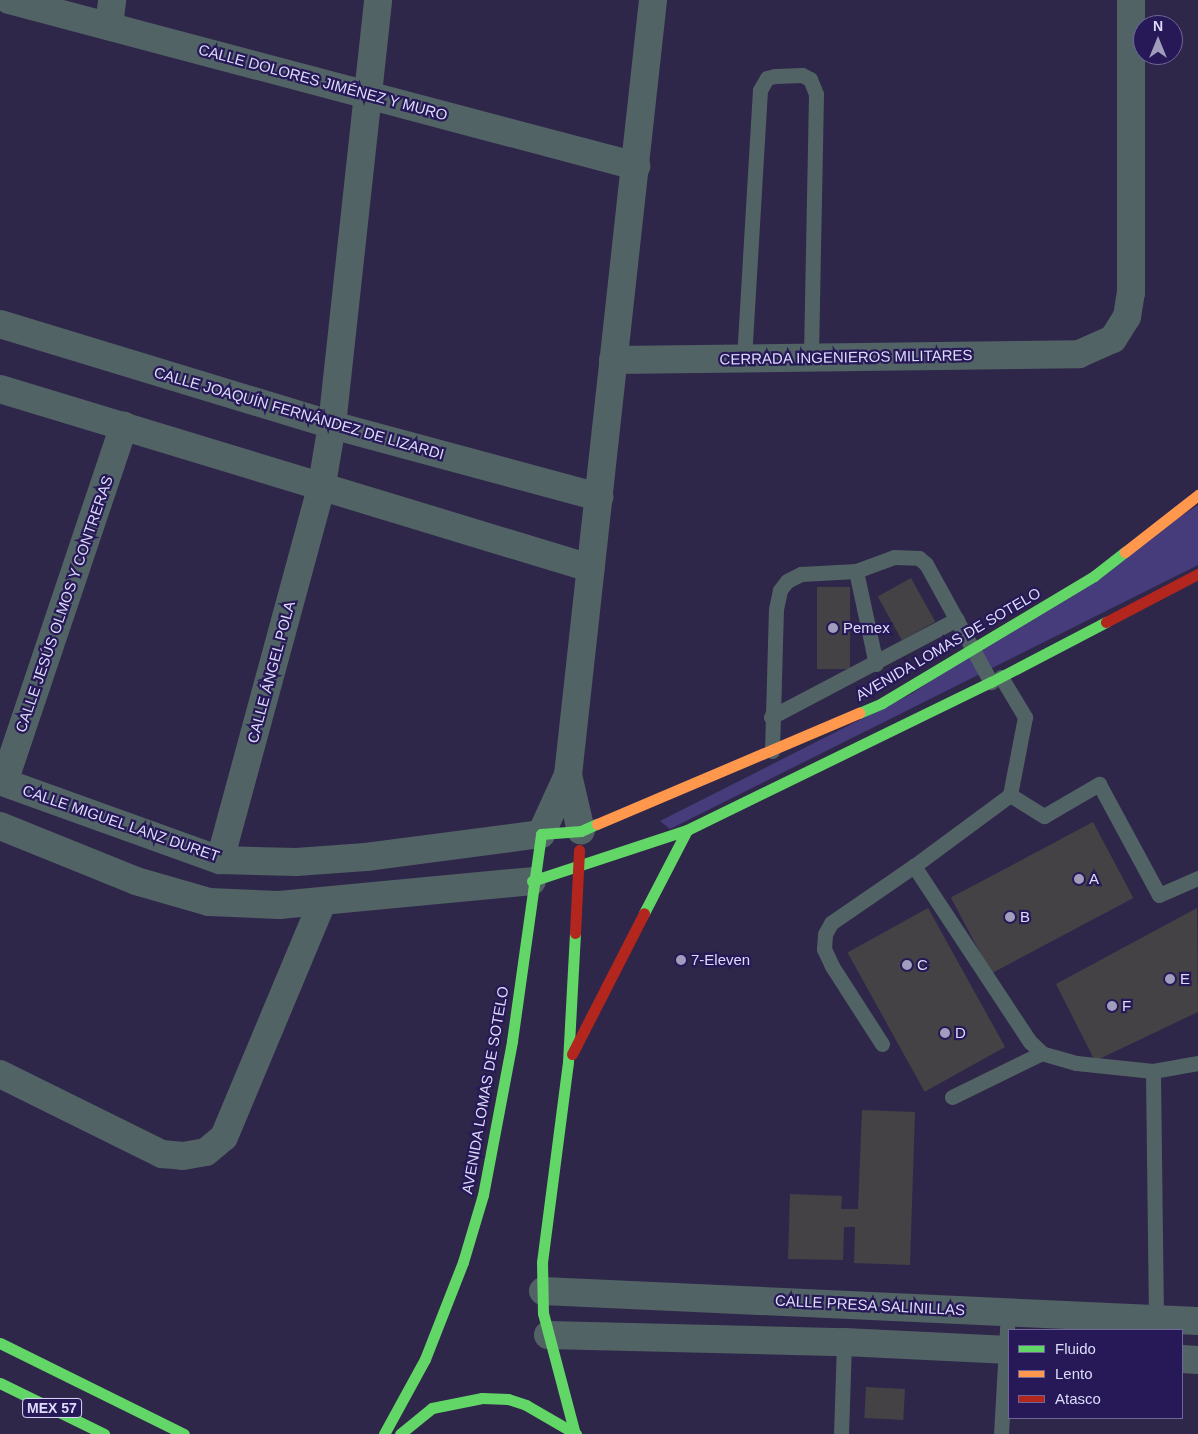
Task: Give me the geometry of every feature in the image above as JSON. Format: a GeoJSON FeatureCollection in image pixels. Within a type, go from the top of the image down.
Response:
{"type":"FeatureCollection","features":[{"type":"Feature","properties":{"kind":"main road","name":"AVENIDA LOMAS DE SOTELO"},"geometry":{"type":"LineString","coordinates":[[384,1434],[425,1359],[463,1262],[483,1195],[512,1041],[532,882],[541,834],[581,831],[882,703],[1094,576],[1198,495]]}},
{"type":"Feature","properties":{"kind":"main road"},"geometry":{"type":"LineString","coordinates":[[532,882],[687,830],[996,680],[1198,574]]}},
{"type":"Feature","properties":{"kind":"main road"},"geometry":{"type":"LineString","coordinates":[[568,1062],[687,830]]}},
{"type":"Feature","properties":{"kind":"main road"},"geometry":{"type":"LineString","coordinates":[[576,1434],[548,1335],[543,1291],[544,1228],[568,1062],[581,831]]}},
{"type":"Feature","properties":{"kind":"main road"},"geometry":{"type":"LineString","coordinates":[[0,1343],[184,1434]]}},
{"type":"Feature","properties":{"kind":"main road","name":"MEX 57"},"geometry":{"type":"LineString","coordinates":[[0,1383],[104,1434]]}},
{"type":"Feature","properties":{"kind":"main road"},"geometry":{"type":"LineString","coordinates":[[400,1434],[432,1408],[482,1398],[508,1400],[526,1405],[544,1412],[576,1434]]}},
{"type":"Feature","properties":{"kind":"street","name":"CALLE DOLORES JIMÉNEZ Y MURO"},"geometry":{"type":"LineString","coordinates":[[9,0],[110,13],[368,93],[636,166]]}},
{"type":"Feature","properties":{"kind":"street","name":"CALLE ÁNGEL POLA"},"geometry":{"type":"LineString","coordinates":[[220,860],[322,484],[332,425],[378,0]]}},
{"type":"Feature","properties":{"kind":"street"},"geometry":{"type":"LineString","coordinates":[[541,834],[568,776],[636,166],[652,0]]}},
{"type":"Feature","properties":{"kind":"street","name":"CERRADA INGENIEROS MILITARES"},"geometry":{"type":"LineString","coordinates":[[613,360],[1079,354],[1113,339],[1127,317],[1130,293],[1130,0]]}},
{"type":"Feature","properties":{"kind":"street","name":"CALLE JOAQUÍN FERNÁNDEZ DE LIZARDI"},"geometry":{"type":"LineString","coordinates":[[0,324],[332,425],[598,497]]}},
{"type":"Feature","properties":{"kind":"street"},"geometry":{"type":"LineString","coordinates":[[0,389],[322,484],[590,568]]}},
{"type":"Feature","properties":{"kind":"street","name":"CALLE JESÚS OLMOS Y CONTRERAS"},"geometry":{"type":"LineString","coordinates":[[2,781],[124,426]]}},
{"type":"Feature","properties":{"kind":"street"},"geometry":{"type":"LineString","coordinates":[[568,776],[581,831]]}},
{"type":"Feature","properties":{"kind":"street","name":"CALLE MIGUEL LANZ DURET"},"geometry":{"type":"LineString","coordinates":[[2,781],[220,860],[296,862],[366,857],[541,834]]}},
{"type":"Feature","properties":{"kind":"street"},"geometry":{"type":"LineString","coordinates":[[0,826],[136,881],[209,902],[279,905],[322,903],[532,882]]}},
{"type":"Feature","properties":{"kind":"street"},"geometry":{"type":"LineString","coordinates":[[0,1074],[162,1154],[183,1156],[206,1152],[224,1137],[322,903]]}},
{"type":"Feature","properties":{"kind":"street","name":"CALLE PRESA SALINILLAS"},"geometry":{"type":"LineString","coordinates":[[543,1291],[1198,1321]]}},
{"type":"Feature","properties":{"kind":"street"},"geometry":{"type":"LineString","coordinates":[[548,1335],[844,1342],[1008,1350]]}},
{"type":"Feature","properties":{"kind":"street"},"geometry":{"type":"LineString","coordinates":[[1183,1359],[1198,1360]]}},
{"type":"Feature","properties":{"kind":"lane"},"geometry":{"type":"LineString","coordinates":[[744,358],[760,90],[767,78],[802,75],[810,79],[816,94],[811,357]]}},
{"type":"Feature","properties":{"kind":"lane"},"geometry":{"type":"LineString","coordinates":[[772,751],[771,717],[780,590],[787,580],[800,574],[856,571],[894,557],[919,558],[926,564],[957,619],[971,649],[1025,717],[1010,795],[914,866],[831,923],[825,934],[824,949],[832,966],[882,1044]]}},
{"type":"Feature","properties":{"kind":"lane"},"geometry":{"type":"LineString","coordinates":[[856,571],[876,664]]}},
{"type":"Feature","properties":{"kind":"lane"},"geometry":{"type":"LineString","coordinates":[[771,717],[876,664],[957,619]]}},
{"type":"Feature","properties":{"kind":"lane"},"geometry":{"type":"LineString","coordinates":[[1010,795],[1044,816],[1099,784],[1159,895],[1198,878]]}},
{"type":"Feature","properties":{"kind":"lane"},"geometry":{"type":"LineString","coordinates":[[914,866],[1030,1042],[1042,1053],[1076,1063],[1153,1070],[1198,1063]]}},
{"type":"Feature","properties":{"kind":"lane"},"geometry":{"type":"LineString","coordinates":[[952,1097],[1042,1053]]}},
{"type":"Feature","properties":{"kind":"lane"},"geometry":{"type":"LineString","coordinates":[[1153,1070],[1156,1319]]}},
{"type":"Feature","properties":{"kind":"lane"},"geometry":{"type":"LineString","coordinates":[[1000,1434],[1008,1350],[1008,1312]]}},
{"type":"Feature","properties":{"kind":"lane"},"geometry":{"type":"LineString","coordinates":[[842,1434],[844,1342]]}},
{"type":"Feature","properties":{"kind":"shaded area"},"geometry":{"type":"Polygon","coordinates":[[[1198,505],[1198,565],[670,829],[660,821],[911,694],[1198,505]]]}},
{"type":"Feature","properties":{"kind":"building","name":"Pemex"},"geometry":{"type":"Polygon","coordinates":[[[911,578],[935,622],[902,640],[878,596],[911,578]]]}},
{"type":"Feature","properties":{"kind":"building","name":"Pemex"},"geometry":{"type":"Polygon","coordinates":[[[817,587],[850,587],[850,669],[817,669],[817,587]]]}},
{"type":"Feature","properties":{"kind":"building"},"geometry":{"type":"Polygon","coordinates":[[[1093,822],[1133,898],[991,974],[951,898],[1093,822]]]}},
{"type":"Feature","properties":{"kind":"building"},"geometry":{"type":"Polygon","coordinates":[[[928,908],[1005,1047],[925,1092],[848,953],[928,908]]]}},
{"type":"Feature","properties":{"kind":"building"},"geometry":{"type":"Polygon","coordinates":[[[1197,908],[1198,1012],[1095,1061],[1056,984],[1197,908]]]}},
{"type":"Feature","properties":{"kind":"building"},"geometry":{"type":"Polygon","coordinates":[[[862,1110],[915,1112],[910,1265],[854,1263],[855,1227],[844,1227],[843,1260],[788,1259],[790,1194],[842,1196],[841,1209],[858,1209],[862,1110]]]}},
{"type":"Feature","properties":{"kind":"building"},"geometry":{"type":"Polygon","coordinates":[[[866,1387],[905,1389],[903,1420],[864,1418],[866,1387]]]}},
{"type":"Feature","properties":{"kind":"traffic: fast"},"geometry":{"type":"LineString","coordinates":[[859,713],[882,703],[1094,576],[1125,552]]}},
{"type":"Feature","properties":{"kind":"traffic: fast"},"geometry":{"type":"LineString","coordinates":[[532,881],[687,830],[991,682],[1106,622]]}},
{"type":"Feature","properties":{"kind":"traffic: fast"},"geometry":{"type":"LineString","coordinates":[[384,1434],[425,1359],[463,1262],[483,1195],[512,1041],[541,834],[581,831],[597,824]]}},
{"type":"Feature","properties":{"kind":"traffic: fast"},"geometry":{"type":"LineString","coordinates":[[644,913],[687,830]]}},
{"type":"Feature","properties":{"kind":"traffic: fast"},"geometry":{"type":"LineString","coordinates":[[575,933],[568,1062],[542,1262],[543,1313],[575,1434]]}},
{"type":"Feature","properties":{"kind":"traffic: fast"},"geometry":{"type":"LineString","coordinates":[[0,1343],[184,1434]]}},
{"type":"Feature","properties":{"kind":"traffic: fast"},"geometry":{"type":"LineString","coordinates":[[0,1383],[104,1434]]}},
{"type":"Feature","properties":{"kind":"traffic: fast"},"geometry":{"type":"LineString","coordinates":[[400,1434],[432,1408],[482,1398],[508,1399],[526,1405],[576,1434]]}},
{"type":"Feature","properties":{"kind":"traffic: slow"},"geometry":{"type":"LineString","coordinates":[[1125,552],[1198,495]]}},
{"type":"Feature","properties":{"kind":"traffic: slow"},"geometry":{"type":"LineString","coordinates":[[597,824],[859,713]]}},
{"type":"Feature","properties":{"kind":"traffic: jam"},"geometry":{"type":"LineString","coordinates":[[1106,622],[1198,574]]}},
{"type":"Feature","properties":{"kind":"traffic: jam"},"geometry":{"type":"LineString","coordinates":[[575,933],[579,850]]}},
{"type":"Feature","properties":{"kind":"traffic: jam"},"geometry":{"type":"LineString","coordinates":[[572,1054],[644,913]]}},
{"type":"Feature","properties":{"kind":"place","name":"Pemex"},"geometry":{"type":"Point","coordinates":[833,628]}},
{"type":"Feature","properties":{"kind":"place","name":"A"},"geometry":{"type":"Point","coordinates":[1079,879]}},
{"type":"Feature","properties":{"kind":"place","name":"B"},"geometry":{"type":"Point","coordinates":[1010,917]}},
{"type":"Feature","properties":{"kind":"place","name":"7-Eleven"},"geometry":{"type":"Point","coordinates":[681,960]}},
{"type":"Feature","properties":{"kind":"place","name":"C"},"geometry":{"type":"Point","coordinates":[907,965]}},
{"type":"Feature","properties":{"kind":"place","name":"E"},"geometry":{"type":"Point","coordinates":[1170,979]}},
{"type":"Feature","properties":{"kind":"place","name":"F"},"geometry":{"type":"Point","coordinates":[1112,1006]}},
{"type":"Feature","properties":{"kind":"place","name":"D"},"geometry":{"type":"Point","coordinates":[945,1033]}}]}
